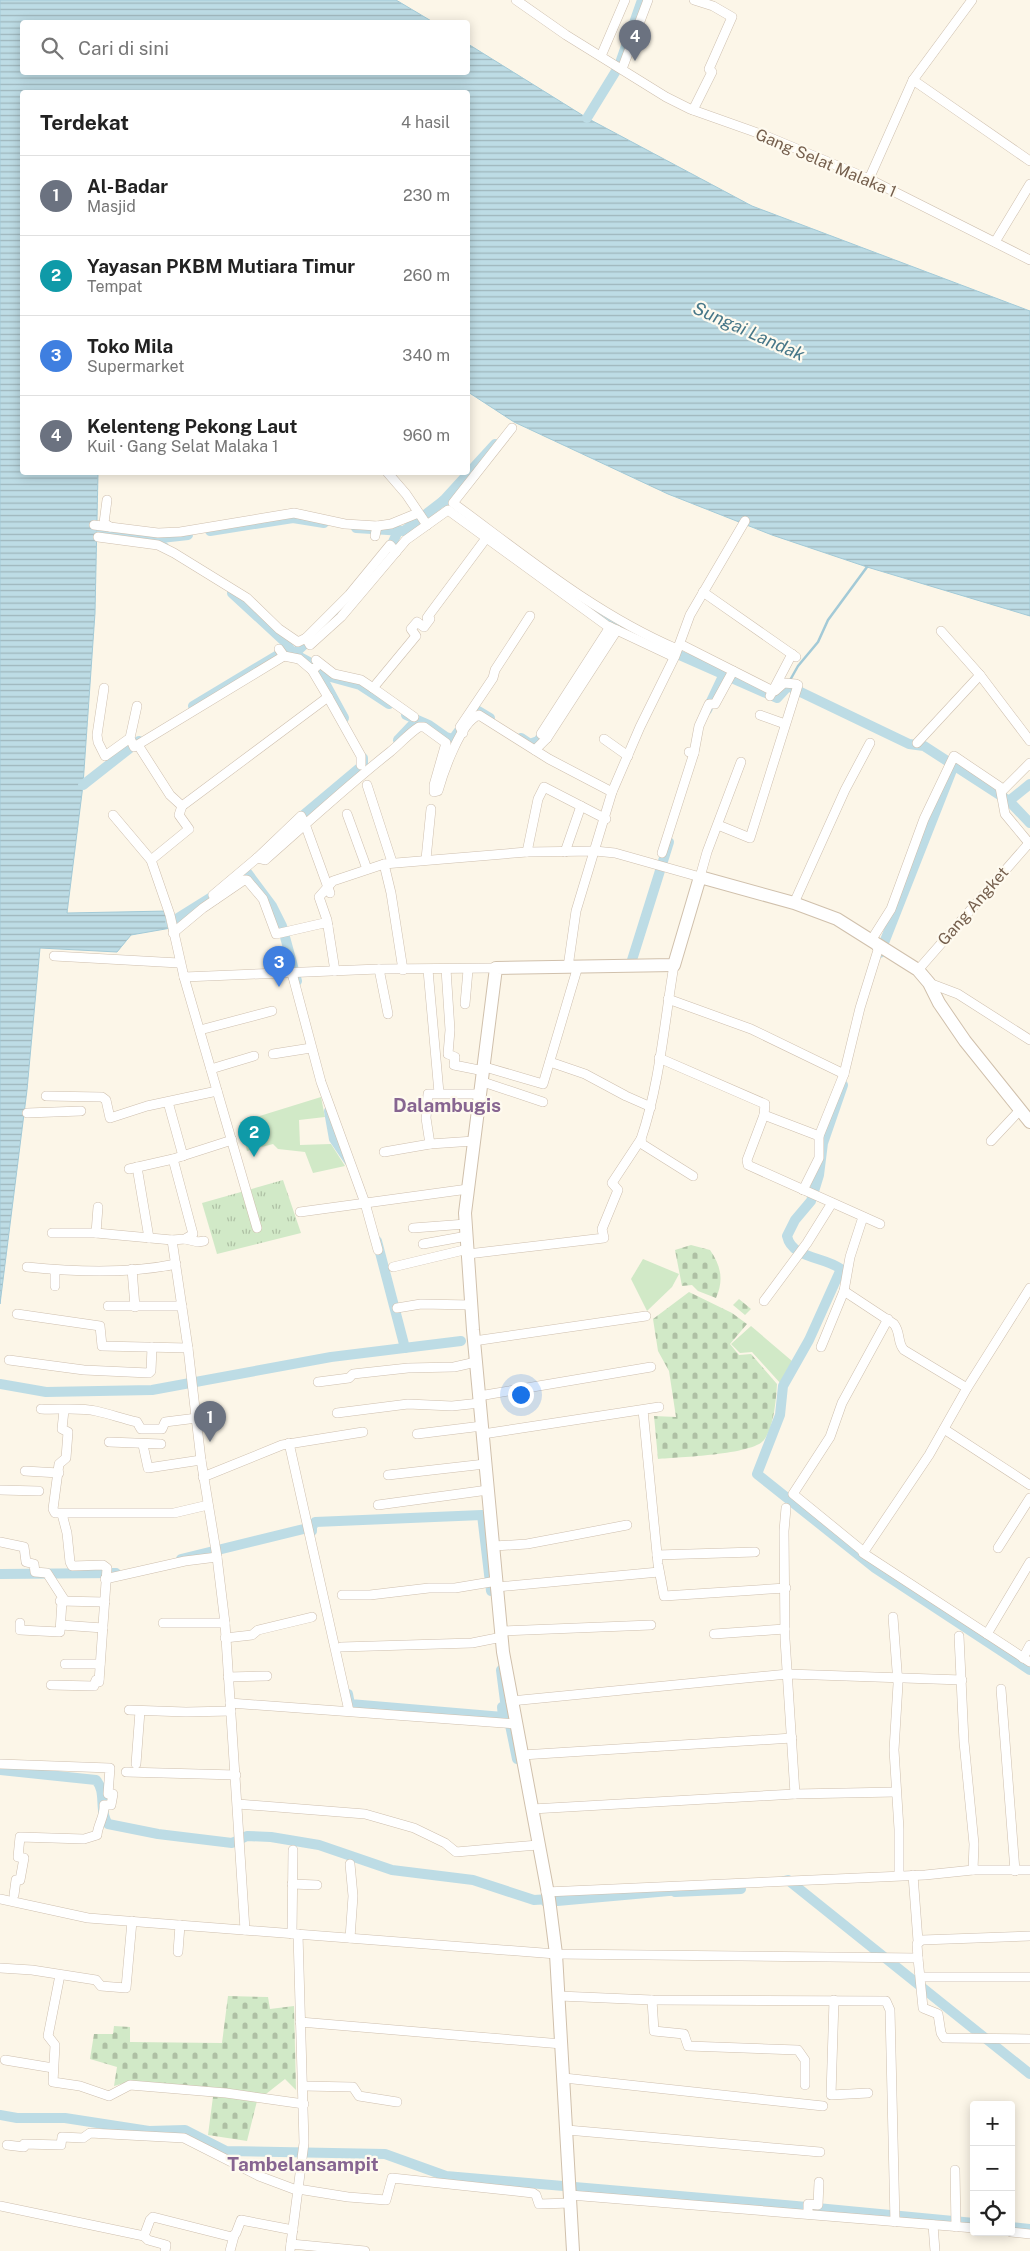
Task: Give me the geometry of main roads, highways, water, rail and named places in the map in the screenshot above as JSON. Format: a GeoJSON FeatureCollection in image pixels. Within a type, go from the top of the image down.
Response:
{"type":"FeatureCollection","features":[{"type":"Feature","properties":{"kind":"water","name":"Sungai Landak"},"geometry":{"type":"Polygon","coordinates":[[[0,0],[396,0],[430,20],[20,20],[20,75],[470,75],[470,45],[587,118],[752,206],[1030,311],[1030,616],[867,567],[772,535],[668,494],[514,422],[470,393],[470,90],[20,90],[20,475],[98,475],[95,613],[83,785],[67,913],[169,911],[171,928],[131,935],[117,952],[40,948],[27,1090],[0,1304],[0,0]]]}},
{"type":"Feature","properties":{"kind":"waterway"},"geometry":{"type":"LineString","coordinates":[[587,118],[619,66],[642,0]]}},
{"type":"Feature","properties":{"kind":"waterway"},"geometry":{"type":"LineString","coordinates":[[470,471],[495,444]]}},
{"type":"Feature","properties":{"kind":"waterway"},"geometry":{"type":"LineString","coordinates":[[356,528],[404,531],[443,501],[467,475]]}},
{"type":"Feature","properties":{"kind":"waterway"},"geometry":{"type":"LineString","coordinates":[[443,501],[460,514]]}},
{"type":"Feature","properties":{"kind":"waterway"},"geometry":{"type":"LineString","coordinates":[[210,531],[293,518],[324,523]]}},
{"type":"Feature","properties":{"kind":"waterway"},"geometry":{"type":"LineString","coordinates":[[387,555],[398,531]]}},
{"type":"Feature","properties":{"kind":"waterway"},"geometry":{"type":"LineString","coordinates":[[101,533],[152,539],[164,547]]}},
{"type":"Feature","properties":{"kind":"waterway"},"geometry":{"type":"LineString","coordinates":[[152,539],[188,535]]}},
{"type":"Feature","properties":{"kind":"waterway"},"geometry":{"type":"LineString","coordinates":[[789,682],[798,666],[818,642],[828,620],[867,567]]}},
{"type":"Feature","properties":{"kind":"waterway"},"geometry":{"type":"LineString","coordinates":[[232,593],[283,640],[294,654],[318,667],[320,674],[360,685],[389,704]]}},
{"type":"Feature","properties":{"kind":"waterway"},"geometry":{"type":"LineString","coordinates":[[324,625],[353,597]]}},
{"type":"Feature","properties":{"kind":"waterway"},"geometry":{"type":"LineString","coordinates":[[585,605],[621,628]]}},
{"type":"Feature","properties":{"kind":"waterway"},"geometry":{"type":"LineString","coordinates":[[294,654],[314,635]]}},
{"type":"Feature","properties":{"kind":"waterway"},"geometry":{"type":"LineString","coordinates":[[193,706],[288,649]]}},
{"type":"Feature","properties":{"kind":"waterway"},"geometry":{"type":"LineString","coordinates":[[668,650],[777,698],[788,686],[909,744],[924,746],[1009,801],[1030,823]]}},
{"type":"Feature","properties":{"kind":"waterway"},"geometry":{"type":"LineString","coordinates":[[320,674],[344,718]]}},
{"type":"Feature","properties":{"kind":"waterway"},"geometry":{"type":"LineString","coordinates":[[707,710],[724,674]]}},
{"type":"Feature","properties":{"kind":"waterway"},"geometry":{"type":"LineString","coordinates":[[406,715],[429,725],[446,737],[453,739],[475,709],[490,718]]}},
{"type":"Feature","properties":{"kind":"waterway"},"geometry":{"type":"LineString","coordinates":[[398,740],[416,721]]}},
{"type":"Feature","properties":{"kind":"waterway"},"geometry":{"type":"LineString","coordinates":[[521,738],[530,744],[538,741],[547,728]]}},
{"type":"Feature","properties":{"kind":"waterway"},"geometry":{"type":"LineString","coordinates":[[83,785],[139,741]]}},
{"type":"Feature","properties":{"kind":"waterway"},"geometry":{"type":"LineString","coordinates":[[295,822],[363,765],[363,758]]}},
{"type":"Feature","properties":{"kind":"waterway"},"geometry":{"type":"LineString","coordinates":[[880,953],[954,765]]}},
{"type":"Feature","properties":{"kind":"waterway"},"geometry":{"type":"LineString","coordinates":[[1009,801],[1030,784]]}},
{"type":"Feature","properties":{"kind":"waterway"},"geometry":{"type":"LineString","coordinates":[[632,960],[669,842]]}},
{"type":"Feature","properties":{"kind":"waterway"},"geometry":{"type":"LineString","coordinates":[[246,871],[272,906],[282,926],[297,981]]}},
{"type":"Feature","properties":{"kind":"waterway"},"geometry":{"type":"LineString","coordinates":[[170,923],[218,893]]}},
{"type":"Feature","properties":{"kind":"waterway"},"geometry":{"type":"LineString","coordinates":[[843,1085],[823,1143],[819,1175],[811,1201],[795,1220],[787,1236],[795,1249],[841,1269],[809,1340],[783,1386],[780,1415],[757,1474],[875,1568],[1030,1670]]}},
{"type":"Feature","properties":{"kind":"waterway"},"geometry":{"type":"LineString","coordinates":[[329,1111],[334,1139],[349,1161]]}},
{"type":"Feature","properties":{"kind":"waterway"},"geometry":{"type":"LineString","coordinates":[[377,1241],[405,1348]]}},
{"type":"Feature","properties":{"kind":"waterway"},"geometry":{"type":"LineString","coordinates":[[0,1384],[46,1392],[152,1390],[331,1357],[461,1341]]}},
{"type":"Feature","properties":{"kind":"waterway"},"geometry":{"type":"LineString","coordinates":[[312,1527],[315,1522],[482,1515],[491,1591]]}},
{"type":"Feature","properties":{"kind":"waterway"},"geometry":{"type":"LineString","coordinates":[[181,1559],[312,1527],[312,1531]]}},
{"type":"Feature","properties":{"kind":"waterway"},"geometry":{"type":"LineString","coordinates":[[0,1574],[116,1573]]}},
{"type":"Feature","properties":{"kind":"waterway"},"geometry":{"type":"LineString","coordinates":[[501,1670],[505,1701],[517,1759]]}},
{"type":"Feature","properties":{"kind":"waterway"},"geometry":{"type":"LineString","coordinates":[[348,1694],[350,1704],[503,1717],[502,1707]]}},
{"type":"Feature","properties":{"kind":"waterway"},"geometry":{"type":"LineString","coordinates":[[0,1770],[96,1780],[101,1790],[103,1813],[108,1824],[158,1834],[232,1843],[247,1836],[271,1837],[319,1845],[392,1870],[473,1880],[534,1900],[550,1899]]}},
{"type":"Feature","properties":{"kind":"waterway"},"geometry":{"type":"LineString","coordinates":[[784,1881],[788,1880],[1030,2074]]}},
{"type":"Feature","properties":{"kind":"waterway"},"geometry":{"type":"LineString","coordinates":[[675,1892],[741,1889]]}},
{"type":"Feature","properties":{"kind":"waterway"},"geometry":{"type":"LineString","coordinates":[[545,1898],[546,1902],[680,1890]]}},
{"type":"Feature","properties":{"kind":"waterway"},"geometry":{"type":"LineString","coordinates":[[0,2115],[17,2118],[65,2118],[149,2131],[185,2130],[226,2151],[385,2154],[446,2176],[970,2223]]}},
{"type":"Feature","properties":{"kind":"waterway"},"geometry":{"type":"LineString","coordinates":[[1015,2227],[1030,2229]]}},
{"type":"Feature","properties":{"kind":"place","name":"Kelenteng Pekong Laut"},"geometry":{"type":"Point","coordinates":[635,61]}},
{"type":"Feature","properties":{"kind":"place","name":"Toko Mila"},"geometry":{"type":"Point","coordinates":[279,987]}},
{"type":"Feature","properties":{"kind":"place","name":"Yayasan PKBM Mutiara Timur"},"geometry":{"type":"Point","coordinates":[254,1157]}},
{"type":"Feature","properties":{"kind":"place","name":"Al-Badar"},"geometry":{"type":"Point","coordinates":[210,1442]}},
{"type":"Feature","properties":{"kind":"district","name":"Dalambugis"},"geometry":{"type":"Point","coordinates":[447,1105]}},
{"type":"Feature","properties":{"kind":"district","name":"Tambelansampit"},"geometry":{"type":"Point","coordinates":[303,2164]}}]}
